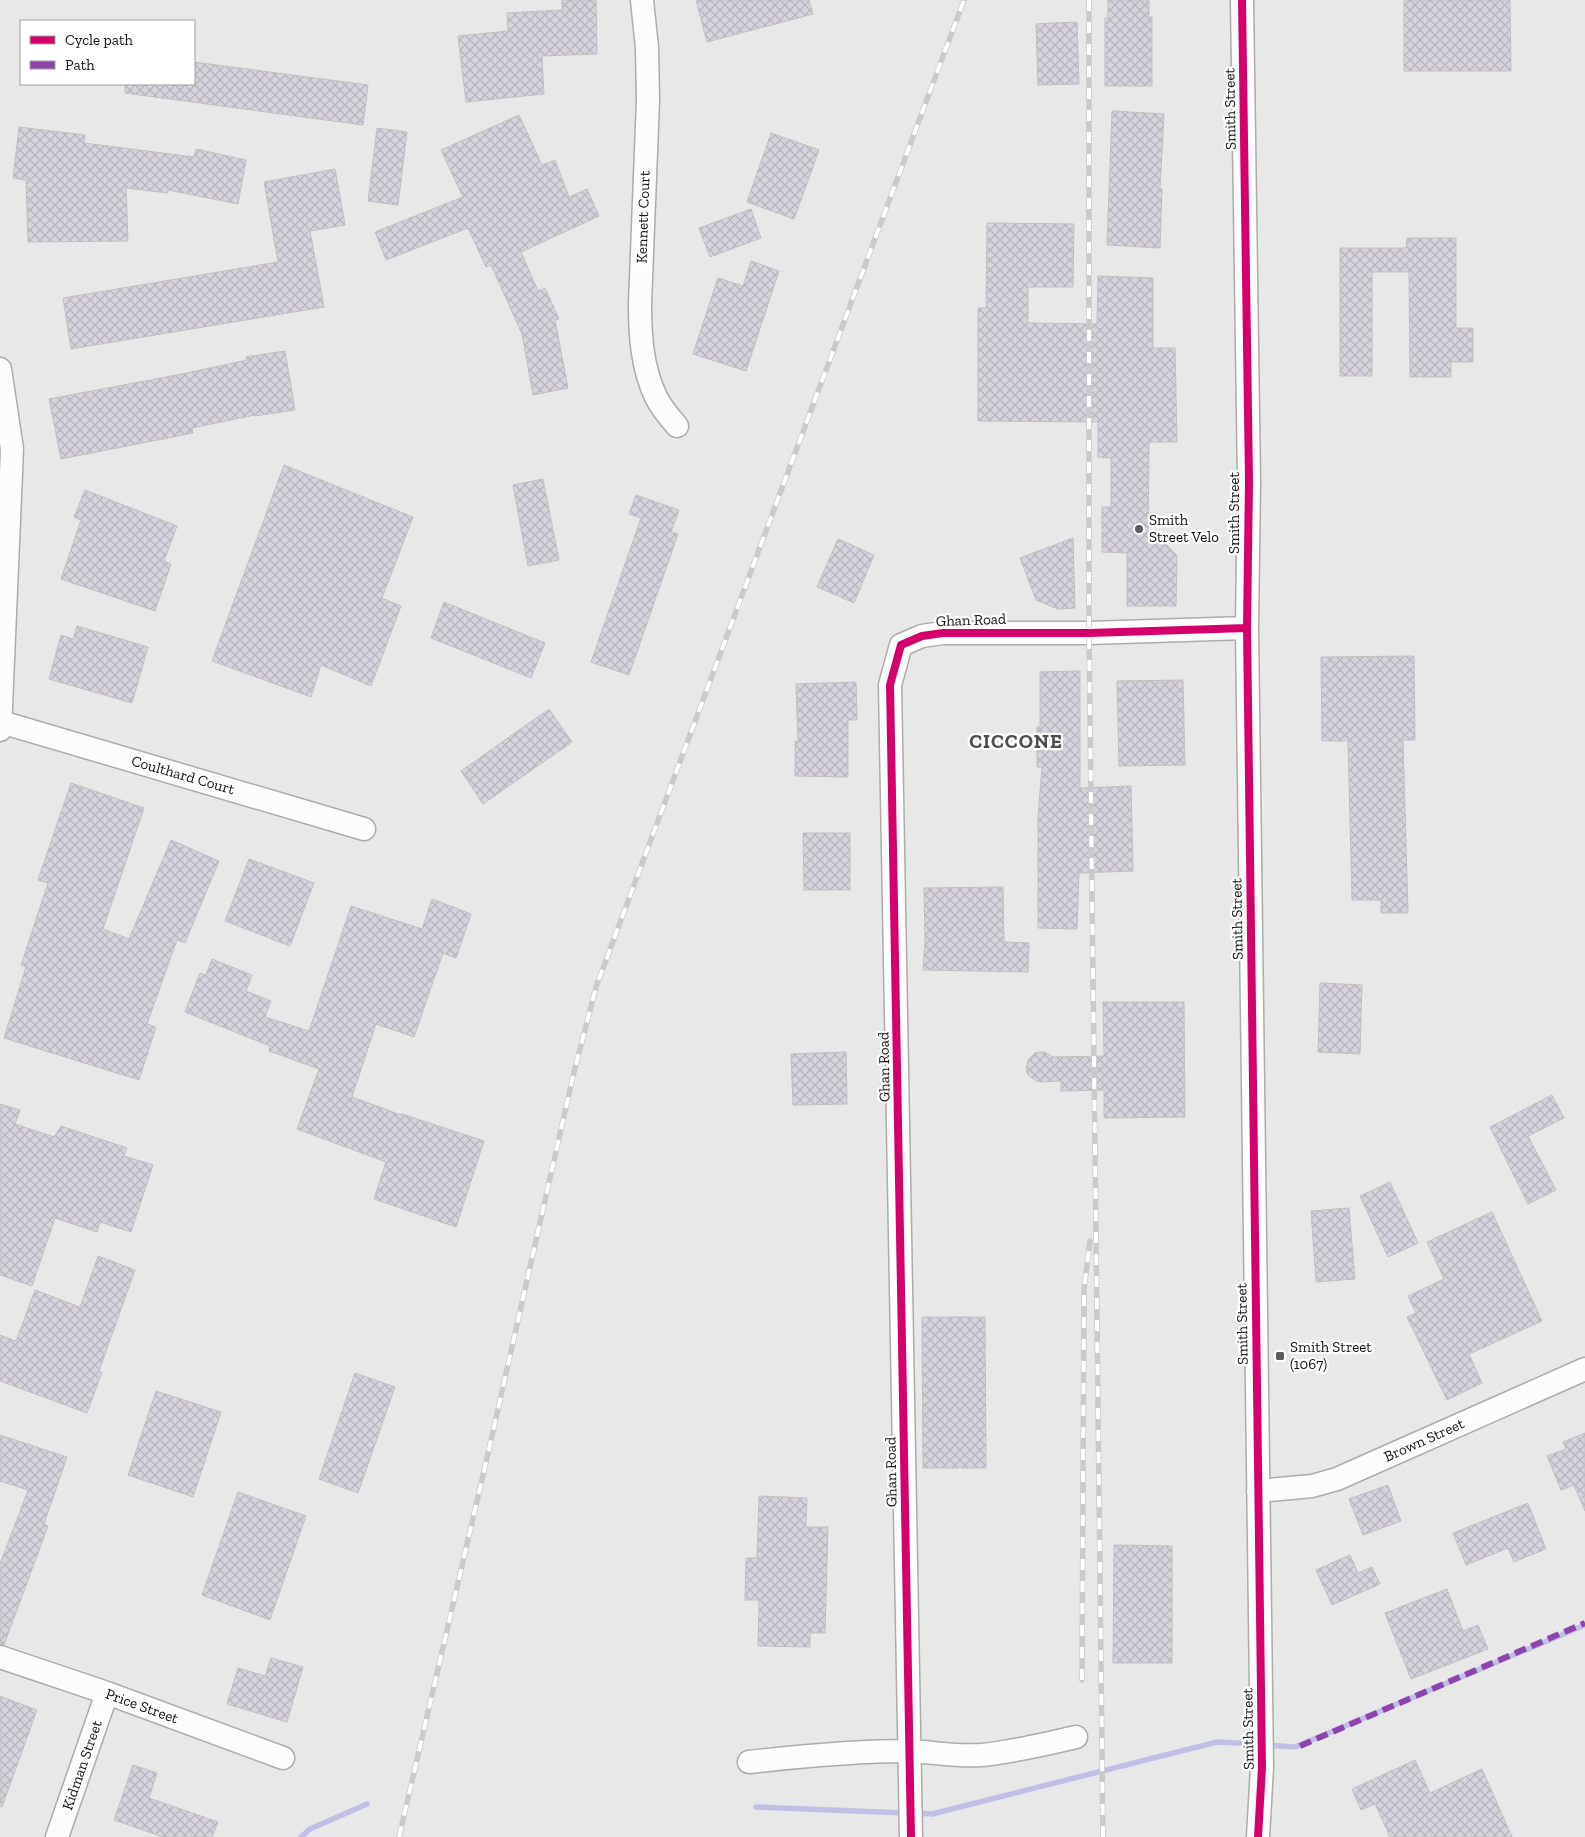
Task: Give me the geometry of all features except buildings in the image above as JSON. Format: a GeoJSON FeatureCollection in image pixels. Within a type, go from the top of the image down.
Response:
{"type":"FeatureCollection","features":[{"type":"Feature","properties":{"kind":"street","name":"Kennett Court"},"geometry":{"type":"LineString","coordinates":[[642,0],[647,48],[648,100],[640,328],[643,354],[654,391],[665,412],[677,426]]}},
{"type":"Feature","properties":{"kind":"street","name":"Smith Street"},"geometry":{"type":"LineString","coordinates":[[1242,0],[1249,481],[1247,628],[1262,1767],[1258,1837]]}},
{"type":"Feature","properties":{"kind":"street"},"geometry":{"type":"LineString","coordinates":[[0,369],[12,449],[0,726]]}},
{"type":"Feature","properties":{"kind":"street","name":"Ghan Road"},"geometry":{"type":"LineString","coordinates":[[911,1837],[890,685],[901,645],[922,636],[943,633],[1089,633],[1247,628]]}},
{"type":"Feature","properties":{"kind":"street","name":"Coulthard Court"},"geometry":{"type":"LineString","coordinates":[[0,726],[364,829]]}},
{"type":"Feature","properties":{"kind":"street","name":"Brown Street"},"geometry":{"type":"LineString","coordinates":[[1258,1491],[1312,1486],[1337,1479],[1585,1369]]}},
{"type":"Feature","properties":{"kind":"street","name":"Price Street"},"geometry":{"type":"LineString","coordinates":[[0,1657],[107,1693],[283,1758]]}},
{"type":"Feature","properties":{"kind":"street","name":"Kidman Street"},"geometry":{"type":"LineString","coordinates":[[57,1837],[107,1693]]}},
{"type":"Feature","properties":{"kind":"street"},"geometry":{"type":"LineString","coordinates":[[748,1762],[836,1754],[910,1751],[979,1756],[1076,1737]]}},
{"type":"Feature","properties":{"kind":"street"},"geometry":{"type":"LineString","coordinates":[[1261,1803],[1263,1837]]}},
{"type":"Feature","properties":{"kind":"waterway"},"geometry":{"type":"LineString","coordinates":[[1266,1745],[1295,1747],[1585,1625]]}},
{"type":"Feature","properties":{"kind":"waterway"},"geometry":{"type":"LineString","coordinates":[[915,1813],[932,1814],[1217,1742],[1257,1744]]}},
{"type":"Feature","properties":{"kind":"waterway"},"geometry":{"type":"LineString","coordinates":[[301,1837],[310,1829],[367,1804]]}},
{"type":"Feature","properties":{"kind":"waterway"},"geometry":{"type":"LineString","coordinates":[[756,1807],[906,1813]]}},
{"type":"Feature","properties":{"kind":"railway"},"geometry":{"type":"LineString","coordinates":[[399,1837],[573,1076],[596,987],[964,0]]}},
{"type":"Feature","properties":{"kind":"railway"},"geometry":{"type":"LineString","coordinates":[[1089,0],[1089,633],[1103,1837]]}},
{"type":"Feature","properties":{"kind":"railway"},"geometry":{"type":"LineString","coordinates":[[1082,1680],[1084,1289],[1090,1241]]}},
{"type":"Feature","properties":{"kind":"marked path"},"geometry":{"type":"LineString","coordinates":[[1300,1746],[1585,1623]]}},
{"type":"Feature","properties":{"kind":"cycle path"},"geometry":{"type":"LineString","coordinates":[[1242,0],[1249,481],[1247,628],[1262,1767],[1258,1837]]}},
{"type":"Feature","properties":{"kind":"cycle path"},"geometry":{"type":"LineString","coordinates":[[911,1837],[890,685],[901,645],[922,636],[943,633],[1089,633],[1247,628]]}},
{"type":"Feature","properties":{"kind":"place","name":"Smith Street Velo"},"geometry":{"type":"Point","coordinates":[1139,529]}},
{"type":"Feature","properties":{"kind":"place","name":"Smith Street (1067)"},"geometry":{"type":"Point","coordinates":[1280,1356]}},
{"type":"Feature","properties":{"kind":"district","name":"CICCONE"},"geometry":{"type":"Point","coordinates":[1016,741]}}]}
